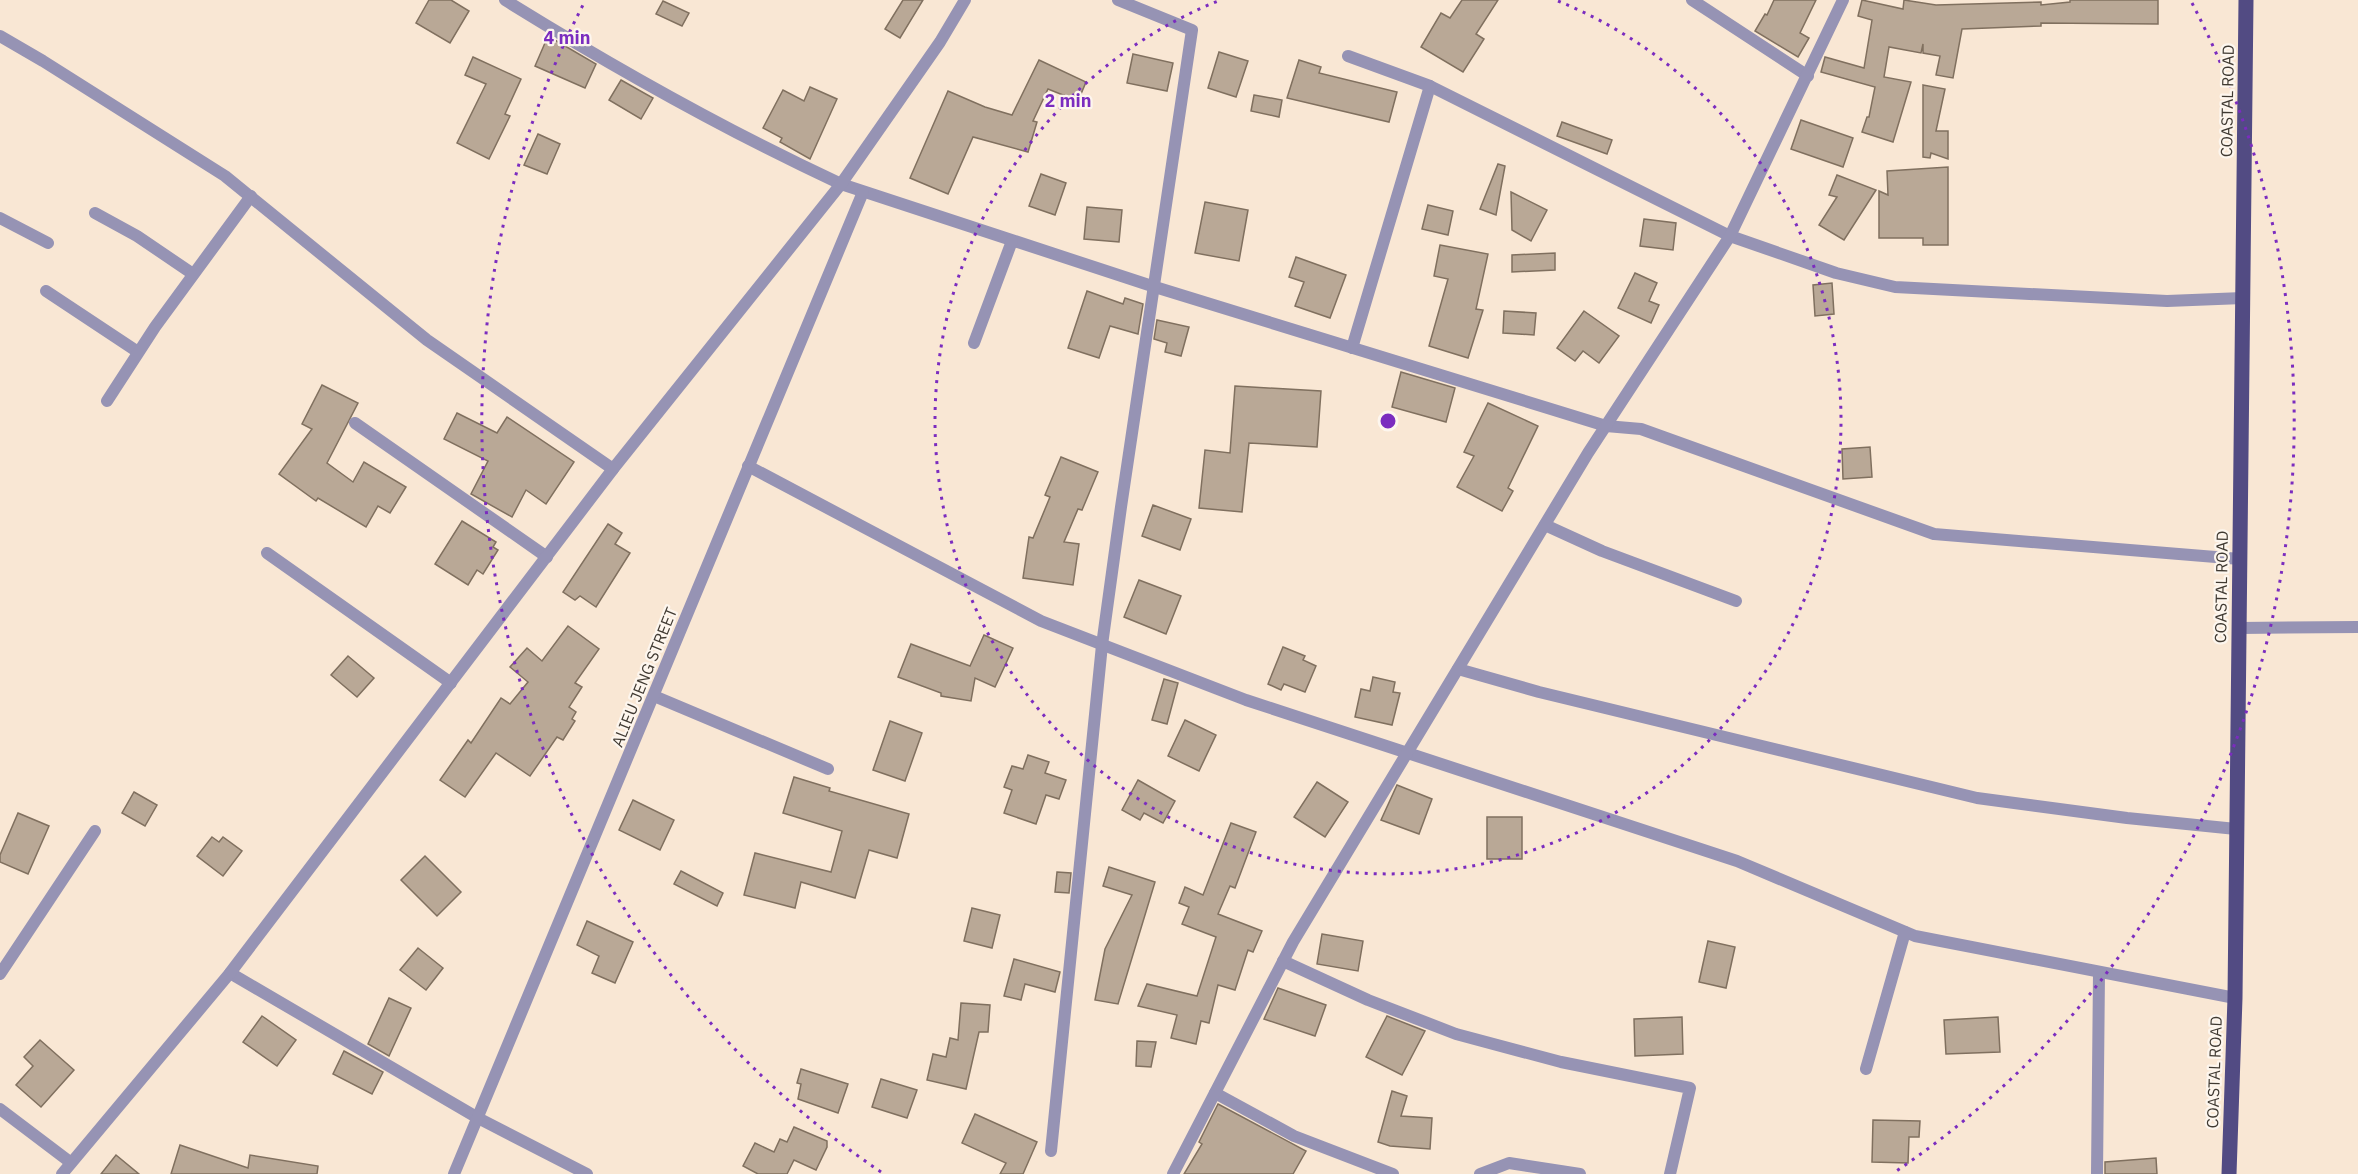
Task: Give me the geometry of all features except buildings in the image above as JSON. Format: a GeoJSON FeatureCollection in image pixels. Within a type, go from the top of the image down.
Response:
{"type":"FeatureCollection","features":[{"type":"Feature","properties":{"kind":"main road","name":"COASTAL ROAD"},"geometry":{"type":"LineString","coordinates":[[2229,1174],[2235,998],[2246,0]]}},
{"type":"Feature","properties":{"kind":"street"},"geometry":{"type":"LineString","coordinates":[[505,0],[593,55],[795,163],[863,192],[1012,241],[1606,426],[1641,429],[1934,534],[2240,560]]}},
{"type":"Feature","properties":{"kind":"street"},"geometry":{"type":"LineString","coordinates":[[62,1174],[230,973],[613,470],[841,184],[940,42],[964,0]]}},
{"type":"Feature","properties":{"kind":"street"},"geometry":{"type":"LineString","coordinates":[[1051,1151],[1102,645],[1192,30],[1118,0]]}},
{"type":"Feature","properties":{"kind":"street"},"geometry":{"type":"LineString","coordinates":[[1692,0],[1808,76]]}},
{"type":"Feature","properties":{"kind":"street"},"geometry":{"type":"LineString","coordinates":[[1173,1174],[1282,962],[1406,753],[1606,426],[1730,236],[1843,0]]}},
{"type":"Feature","properties":{"kind":"street"},"geometry":{"type":"LineString","coordinates":[[0,36],[225,176],[427,340],[613,470]]}},
{"type":"Feature","properties":{"kind":"street"},"geometry":{"type":"LineString","coordinates":[[1348,56],[1430,86],[1730,236],[1836,273],[1895,287],[2167,301],[2243,298]]}},
{"type":"Feature","properties":{"kind":"street"},"geometry":{"type":"LineString","coordinates":[[1352,348],[1430,86]]}},
{"type":"Feature","properties":{"kind":"street","name":"ALIEU JENG STREET"},"geometry":{"type":"LineString","coordinates":[[454,1174],[863,192]]}},
{"type":"Feature","properties":{"kind":"street"},"geometry":{"type":"LineString","coordinates":[[106,401],[193,274],[251,196]]}},
{"type":"Feature","properties":{"kind":"street"},"geometry":{"type":"LineString","coordinates":[[95,213],[137,236],[193,274]]}},
{"type":"Feature","properties":{"kind":"street"},"geometry":{"type":"LineString","coordinates":[[0,218],[48,243]]}},
{"type":"Feature","properties":{"kind":"street"},"geometry":{"type":"LineString","coordinates":[[974,343],[1012,241]]}},
{"type":"Feature","properties":{"kind":"street"},"geometry":{"type":"LineString","coordinates":[[46,291],[138,352]]}},
{"type":"Feature","properties":{"kind":"street"},"geometry":{"type":"LineString","coordinates":[[355,423],[547,557]]}},
{"type":"Feature","properties":{"kind":"street"},"geometry":{"type":"LineString","coordinates":[[748,466],[1041,621],[1246,700],[1737,861],[1915,936],[2235,998]]}},
{"type":"Feature","properties":{"kind":"street"},"geometry":{"type":"LineString","coordinates":[[1545,525],[1602,551],[1736,601]]}},
{"type":"Feature","properties":{"kind":"street"},"geometry":{"type":"LineString","coordinates":[[267,553],[451,683]]}},
{"type":"Feature","properties":{"kind":"street"},"geometry":{"type":"LineString","coordinates":[[2239,628],[2358,627]]}},
{"type":"Feature","properties":{"kind":"street"},"geometry":{"type":"LineString","coordinates":[[1458,669],[1539,692],[1977,798],[2236,830]]}},
{"type":"Feature","properties":{"kind":"street"},"geometry":{"type":"LineString","coordinates":[[654,696],[828,769]]}},
{"type":"Feature","properties":{"kind":"street"},"geometry":{"type":"LineString","coordinates":[[0,974],[95,831]]}},
{"type":"Feature","properties":{"kind":"street"},"geometry":{"type":"LineString","coordinates":[[1866,1069],[1905,932]]}},
{"type":"Feature","properties":{"kind":"street"},"geometry":{"type":"LineString","coordinates":[[1282,962],[1456,1035],[1561,1062],[1690,1088],[1670,1174]]}},
{"type":"Feature","properties":{"kind":"street"},"geometry":{"type":"LineString","coordinates":[[230,973],[478,1118],[586,1174]]}},
{"type":"Feature","properties":{"kind":"street"},"geometry":{"type":"LineString","coordinates":[[2097,1174],[2099,973]]}},
{"type":"Feature","properties":{"kind":"street"},"geometry":{"type":"LineString","coordinates":[[1215,1093],[1294,1136],[1388,1173]]}},
{"type":"Feature","properties":{"kind":"street"},"geometry":{"type":"LineString","coordinates":[[0,1109],[70,1162]]}},
{"type":"Feature","properties":{"kind":"street"},"geometry":{"type":"LineString","coordinates":[[1480,1174],[1509,1163],[1534,1171],[1580,1174]]}}]}
